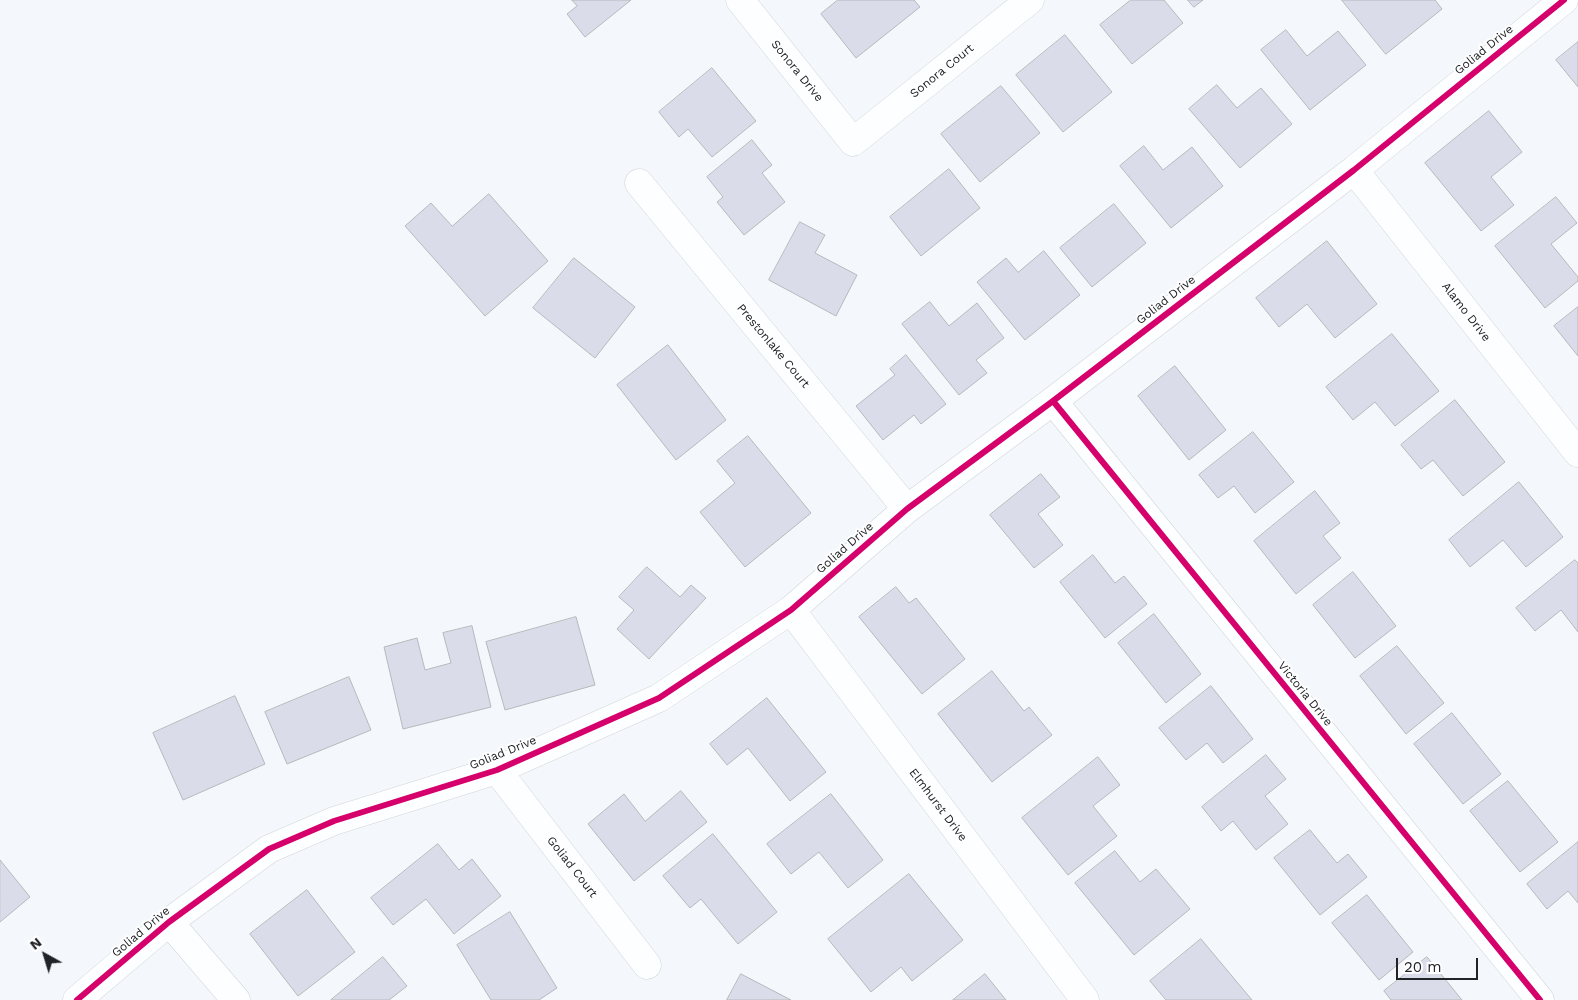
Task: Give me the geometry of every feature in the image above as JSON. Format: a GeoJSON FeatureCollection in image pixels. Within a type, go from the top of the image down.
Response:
{"type":"FeatureCollection","features":[{"type":"Feature","properties":{"kind":"street","name":"Sonora Drive"},"geometry":{"type":"LineString","coordinates":[[740,0],[853,142]]}},
{"type":"Feature","properties":{"kind":"street","name":"Sonora Court"},"geometry":{"type":"LineString","coordinates":[[853,142],[1030,0]]}},
{"type":"Feature","properties":{"kind":"street","name":"Goliad Drive"},"geometry":{"type":"LineString","coordinates":[[77,1000],[169,922],[269,849],[334,821],[497,770],[659,698],[791,610],[908,509],[1054,401],[1354,170],[1564,0]]}},
{"type":"Feature","properties":{"kind":"street","name":"Alamo Drive"},"geometry":{"type":"LineString","coordinates":[[1354,170],[1578,454]]}},
{"type":"Feature","properties":{"kind":"street","name":"Prestonlake Court"},"geometry":{"type":"LineString","coordinates":[[639,183],[908,509]]}},
{"type":"Feature","properties":{"kind":"street","name":"Victoria Drive"},"geometry":{"type":"LineString","coordinates":[[1054,401],[1540,1000]]}},
{"type":"Feature","properties":{"kind":"street","name":"Elmhurst Drive"},"geometry":{"type":"LineString","coordinates":[[791,610],[1086,1000]]}},
{"type":"Feature","properties":{"kind":"street","name":"Goliad Court"},"geometry":{"type":"LineString","coordinates":[[497,770],[647,965]]}},
{"type":"Feature","properties":{"kind":"street"},"geometry":{"type":"LineString","coordinates":[[169,922],[236,1000]]}},
{"type":"Feature","properties":{"kind":"building"},"geometry":{"type":"Polygon","coordinates":[[[572,0],[631,0],[585,37],[567,14],[577,6],[572,0]]]}},
{"type":"Feature","properties":{"kind":"building"},"geometry":{"type":"Polygon","coordinates":[[[838,0],[914,0],[920,7],[856,58],[821,14],[838,0]]]}},
{"type":"Feature","properties":{"kind":"building"},"geometry":{"type":"Polygon","coordinates":[[[1131,0],[1164,0],[1183,23],[1132,64],[1100,25],[1131,0]]]}},
{"type":"Feature","properties":{"kind":"building"},"geometry":{"type":"Polygon","coordinates":[[[1188,0],[1203,0],[1194,7],[1188,0]]]}},
{"type":"Feature","properties":{"kind":"building"},"geometry":{"type":"Polygon","coordinates":[[[1342,0],[1435,0],[1442,9],[1386,54],[1342,0]]]}},
{"type":"Feature","properties":{"kind":"building"},"geometry":{"type":"Polygon","coordinates":[[[1286,30],[1307,56],[1338,31],[1366,65],[1310,110],[1261,50],[1286,30]]]}},
{"type":"Feature","properties":{"kind":"building"},"geometry":{"type":"Polygon","coordinates":[[[1065,35],[1112,92],[1063,132],[1016,75],[1065,35]]]}},
{"type":"Feature","properties":{"kind":"building"},"geometry":{"type":"Polygon","coordinates":[[[1578,42],[1578,87],[1556,60],[1578,42]]]}},
{"type":"Feature","properties":{"kind":"building"},"geometry":{"type":"Polygon","coordinates":[[[712,68],[756,121],[712,157],[688,129],[679,137],[659,112],[712,68]]]}},
{"type":"Feature","properties":{"kind":"building"},"geometry":{"type":"Polygon","coordinates":[[[1217,85],[1237,108],[1261,88],[1292,124],[1240,168],[1189,109],[1217,85]]]}},
{"type":"Feature","properties":{"kind":"building"},"geometry":{"type":"Polygon","coordinates":[[[1001,86],[1040,133],[980,182],[941,134],[1001,86]]]}},
{"type":"Feature","properties":{"kind":"building"},"geometry":{"type":"Polygon","coordinates":[[[1489,111],[1522,152],[1491,177],[1514,205],[1481,231],[1425,163],[1489,111]]]}},
{"type":"Feature","properties":{"kind":"building"},"geometry":{"type":"Polygon","coordinates":[[[752,140],[772,165],[762,173],[785,202],[744,235],[717,202],[723,197],[707,177],[752,140]]]}},
{"type":"Feature","properties":{"kind":"building"},"geometry":{"type":"Polygon","coordinates":[[[1144,146],[1163,170],[1192,147],[1223,186],[1171,228],[1120,166],[1144,146]]]}},
{"type":"Feature","properties":{"kind":"building"},"geometry":{"type":"Polygon","coordinates":[[[949,169],[980,208],[921,256],[890,217],[949,169]]]}},
{"type":"Feature","properties":{"kind":"building"},"geometry":{"type":"Polygon","coordinates":[[[489,194],[548,261],[485,316],[405,226],[431,203],[452,226],[489,194]]]}},
{"type":"Feature","properties":{"kind":"building"},"geometry":{"type":"Polygon","coordinates":[[[1556,197],[1577,223],[1551,244],[1578,277],[1578,281],[1545,308],[1495,246],[1556,197]]]}},
{"type":"Feature","properties":{"kind":"building"},"geometry":{"type":"Polygon","coordinates":[[[1114,204],[1146,243],[1092,287],[1060,248],[1114,204]]]}},
{"type":"Feature","properties":{"kind":"building"},"geometry":{"type":"Polygon","coordinates":[[[800,222],[825,235],[815,253],[857,275],[836,316],[769,280],[800,222]]]}},
{"type":"Feature","properties":{"kind":"building"},"geometry":{"type":"Polygon","coordinates":[[[1327,241],[1377,304],[1335,338],[1307,304],[1279,327],[1256,298],[1327,241]]]}},
{"type":"Feature","properties":{"kind":"building"},"geometry":{"type":"Polygon","coordinates":[[[1044,251],[1080,295],[1025,340],[977,282],[1006,258],[1018,272],[1044,251]]]}},
{"type":"Feature","properties":{"kind":"building"},"geometry":{"type":"Polygon","coordinates":[[[574,258],[635,307],[595,358],[533,308],[574,258]]]}},
{"type":"Feature","properties":{"kind":"building"},"geometry":{"type":"Polygon","coordinates":[[[930,302],[949,326],[977,303],[1004,338],[976,360],[987,373],[959,395],[902,324],[930,302]]]}},
{"type":"Feature","properties":{"kind":"building"},"geometry":{"type":"Polygon","coordinates":[[[1578,307],[1578,356],[1554,326],[1578,307]]]}},
{"type":"Feature","properties":{"kind":"building"},"geometry":{"type":"Polygon","coordinates":[[[1392,334],[1439,391],[1395,426],[1375,402],[1353,420],[1326,387],[1392,334]]]}},
{"type":"Feature","properties":{"kind":"building"},"geometry":{"type":"Polygon","coordinates":[[[668,345],[726,420],[676,460],[617,385],[668,345]]]}},
{"type":"Feature","properties":{"kind":"building"},"geometry":{"type":"Polygon","coordinates":[[[906,355],[946,404],[921,424],[914,415],[883,440],[856,406],[895,375],[890,369],[906,355]]]}},
{"type":"Feature","properties":{"kind":"building"},"geometry":{"type":"Polygon","coordinates":[[[1175,366],[1226,430],[1189,460],[1138,396],[1175,366]]]}},
{"type":"Feature","properties":{"kind":"building"},"geometry":{"type":"Polygon","coordinates":[[[1455,400],[1505,462],[1463,496],[1433,460],[1421,469],[1401,445],[1455,400]]]}},
{"type":"Feature","properties":{"kind":"building"},"geometry":{"type":"Polygon","coordinates":[[[1253,432],[1294,482],[1255,513],[1234,486],[1218,498],[1199,475],[1253,432]]]}},
{"type":"Feature","properties":{"kind":"building"},"geometry":{"type":"Polygon","coordinates":[[[748,436],[811,513],[745,567],[700,512],[735,483],[717,461],[748,436]]]}},
{"type":"Feature","properties":{"kind":"building"},"geometry":{"type":"Polygon","coordinates":[[[1041,474],[1060,497],[1038,514],[1063,545],[1034,568],[990,515],[1041,474]]]}},
{"type":"Feature","properties":{"kind":"building"},"geometry":{"type":"Polygon","coordinates":[[[1519,482],[1563,537],[1526,567],[1503,540],[1470,567],[1449,540],[1519,482]]]}},
{"type":"Feature","properties":{"kind":"building"},"geometry":{"type":"Polygon","coordinates":[[[1315,491],[1340,523],[1323,536],[1341,558],[1296,594],[1254,541],[1315,491]]]}},
{"type":"Feature","properties":{"kind":"building"},"geometry":{"type":"Polygon","coordinates":[[[1093,555],[1115,583],[1124,576],[1147,604],[1105,638],[1060,582],[1093,555]]]}},
{"type":"Feature","properties":{"kind":"building"},"geometry":{"type":"Polygon","coordinates":[[[1575,560],[1578,563],[1578,632],[1561,610],[1535,631],[1516,608],[1575,560]]]}},
{"type":"Feature","properties":{"kind":"building"},"geometry":{"type":"Polygon","coordinates":[[[647,567],[680,597],[691,585],[706,598],[649,659],[617,629],[634,610],[619,597],[647,567]]]}},
{"type":"Feature","properties":{"kind":"building"},"geometry":{"type":"Polygon","coordinates":[[[1353,572],[1396,626],[1355,658],[1313,605],[1353,572]]]}},
{"type":"Feature","properties":{"kind":"building"},"geometry":{"type":"Polygon","coordinates":[[[896,587],[909,603],[916,598],[965,659],[922,694],[859,617],[896,587]]]}},
{"type":"Feature","properties":{"kind":"building"},"geometry":{"type":"Polygon","coordinates":[[[1154,614],[1201,674],[1166,703],[1118,643],[1154,614]]]}},
{"type":"Feature","properties":{"kind":"building"},"geometry":{"type":"Polygon","coordinates":[[[576,617],[595,685],[505,710],[486,642],[576,617]]]}},
{"type":"Feature","properties":{"kind":"building"},"geometry":{"type":"Polygon","coordinates":[[[472,626],[491,707],[403,729],[384,647],[417,638],[425,670],[451,663],[443,633],[472,626]]]}},
{"type":"Feature","properties":{"kind":"building"},"geometry":{"type":"Polygon","coordinates":[[[1397,646],[1444,703],[1406,734],[1360,676],[1397,646]]]}},
{"type":"Feature","properties":{"kind":"building"},"geometry":{"type":"Polygon","coordinates":[[[992,671],[1024,711],[1029,707],[1052,735],[992,782],[938,714],[992,671]]]}},
{"type":"Feature","properties":{"kind":"building"},"geometry":{"type":"Polygon","coordinates":[[[349,677],[371,730],[287,764],[265,712],[349,677]]]}},
{"type":"Feature","properties":{"kind":"building"},"geometry":{"type":"Polygon","coordinates":[[[1211,686],[1253,739],[1223,763],[1207,743],[1186,760],[1159,728],[1211,686]]]}},
{"type":"Feature","properties":{"kind":"building"},"geometry":{"type":"Polygon","coordinates":[[[235,696],[265,764],[183,800],[153,733],[235,696]]]}},
{"type":"Feature","properties":{"kind":"building"},"geometry":{"type":"Polygon","coordinates":[[[767,698],[826,772],[790,801],[748,748],[727,765],[710,744],[767,698]]]}},
{"type":"Feature","properties":{"kind":"building"},"geometry":{"type":"Polygon","coordinates":[[[1452,713],[1501,774],[1463,804],[1414,744],[1452,713]]]}},
{"type":"Feature","properties":{"kind":"building"},"geometry":{"type":"Polygon","coordinates":[[[1266,755],[1286,779],[1265,796],[1288,824],[1256,850],[1233,821],[1221,831],[1202,807],[1266,755]]]}},
{"type":"Feature","properties":{"kind":"building"},"geometry":{"type":"Polygon","coordinates":[[[1098,757],[1120,785],[1093,806],[1117,836],[1068,875],[1022,818],[1098,757]]]}},
{"type":"Feature","properties":{"kind":"building"},"geometry":{"type":"Polygon","coordinates":[[[1508,781],[1558,842],[1520,872],[1470,811],[1508,781]]]}},
{"type":"Feature","properties":{"kind":"building"},"geometry":{"type":"Polygon","coordinates":[[[681,791],[707,822],[634,881],[588,824],[624,794],[645,821],[681,791]]]}},
{"type":"Feature","properties":{"kind":"building"},"geometry":{"type":"Polygon","coordinates":[[[831,794],[883,860],[848,888],[819,852],[791,874],[767,844],[831,794]]]}},
{"type":"Feature","properties":{"kind":"building"},"geometry":{"type":"Polygon","coordinates":[[[1310,830],[1337,863],[1348,854],[1367,877],[1320,915],[1274,858],[1310,830]]]}},
{"type":"Feature","properties":{"kind":"building"},"geometry":{"type":"Polygon","coordinates":[[[713,834],[777,912],[738,944],[701,899],[690,908],[663,876],[713,834]]]}},
{"type":"Feature","properties":{"kind":"building"},"geometry":{"type":"Polygon","coordinates":[[[1578,842],[1578,903],[1568,891],[1547,909],[1527,884],[1578,842]]]}},
{"type":"Feature","properties":{"kind":"building"},"geometry":{"type":"Polygon","coordinates":[[[438,844],[459,870],[472,859],[501,896],[454,934],[426,899],[393,925],[371,898],[438,844]]]}},
{"type":"Feature","properties":{"kind":"building"},"geometry":{"type":"Polygon","coordinates":[[[1115,851],[1140,882],[1156,869],[1190,909],[1134,955],[1075,883],[1115,851]]]}},
{"type":"Feature","properties":{"kind":"building"},"geometry":{"type":"Polygon","coordinates":[[[0,860],[30,897],[0,922],[0,860]]]}},
{"type":"Feature","properties":{"kind":"building"},"geometry":{"type":"Polygon","coordinates":[[[909,874],[963,940],[912,981],[901,967],[871,992],[828,939],[909,874]]]}},
{"type":"Feature","properties":{"kind":"building"},"geometry":{"type":"Polygon","coordinates":[[[307,890],[355,952],[298,996],[250,934],[307,890]]]}},
{"type":"Feature","properties":{"kind":"building"},"geometry":{"type":"Polygon","coordinates":[[[1367,895],[1413,952],[1379,980],[1332,923],[1367,895]]]}},
{"type":"Feature","properties":{"kind":"building"},"geometry":{"type":"Polygon","coordinates":[[[510,912],[557,988],[539,1000],[491,1000],[457,945],[510,912]]]}},
{"type":"Feature","properties":{"kind":"building"},"geometry":{"type":"Polygon","coordinates":[[[1201,939],[1252,1000],[1166,1000],[1150,981],[1201,939]]]}},
{"type":"Feature","properties":{"kind":"building"},"geometry":{"type":"Polygon","coordinates":[[[383,957],[407,986],[389,1000],[331,1000],[383,957]]]}},
{"type":"Feature","properties":{"kind":"building"},"geometry":{"type":"Polygon","coordinates":[[[1427,957],[1462,1000],[1391,1000],[1384,991],[1427,957]]]}},
{"type":"Feature","properties":{"kind":"building"},"geometry":{"type":"Polygon","coordinates":[[[741,974],[791,1000],[727,1000],[741,974]]]}},
{"type":"Feature","properties":{"kind":"building"},"geometry":{"type":"Polygon","coordinates":[[[985,974],[1006,1000],[953,1000],[985,974]]]}},
{"type":"Feature","properties":{"kind":"cycle path"},"geometry":{"type":"LineString","coordinates":[[77,1000],[169,922],[269,849],[334,821],[497,770],[659,698],[791,610],[907,509],[1053,401],[1354,170],[1564,0]]}},
{"type":"Feature","properties":{"kind":"cycle path"},"geometry":{"type":"LineString","coordinates":[[1053,401],[1540,1000]]}}]}
